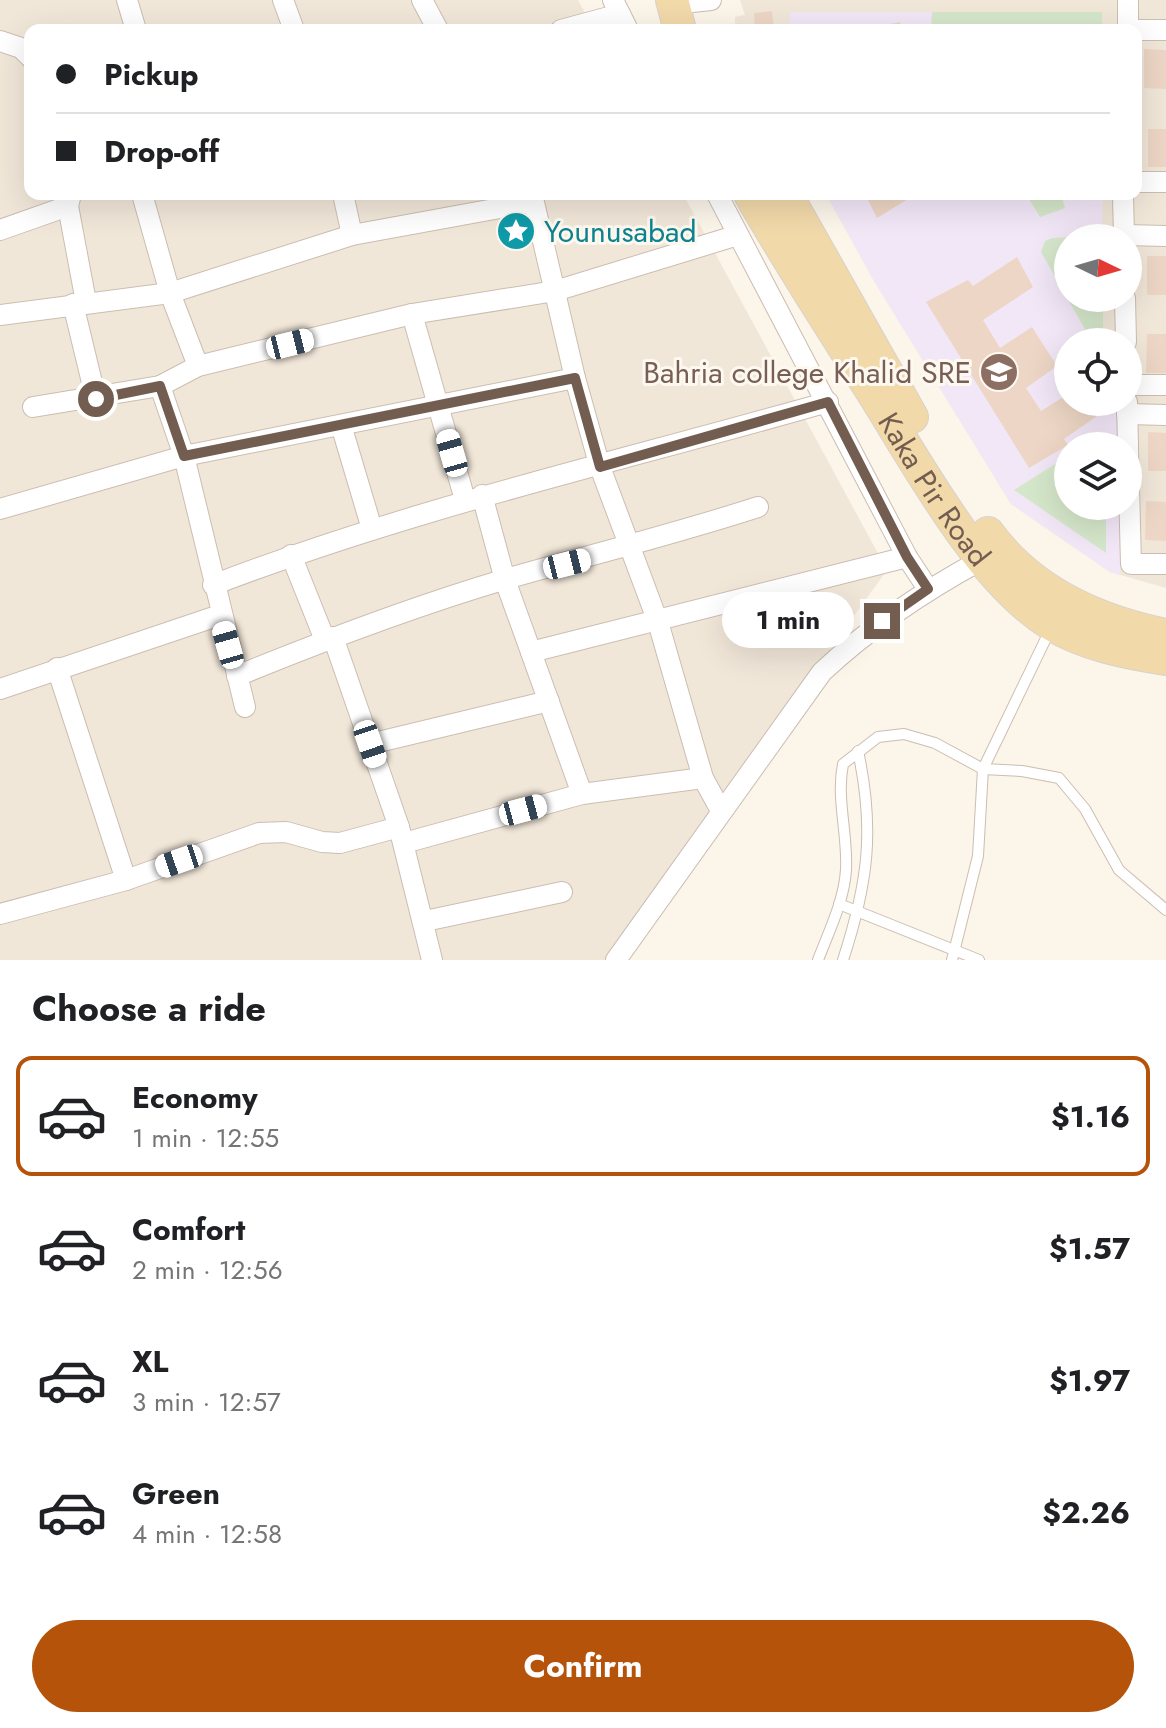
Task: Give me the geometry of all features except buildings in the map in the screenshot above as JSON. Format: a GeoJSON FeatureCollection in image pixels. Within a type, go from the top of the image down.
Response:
{"type":"FeatureCollection","features":[{"type":"Feature","properties":{"kind":"main road","name":"Kaka Pir Road"},"geometry":{"type":"LineString","coordinates":[[755,200],[802,252],[945,474],[993,541],[1057,598],[1121,626],[1166,635]]}},
{"type":"Feature","properties":{"kind":"main road","name":"Kaka Pir Road"},"geometry":{"type":"LineString","coordinates":[[788,200],[802,252],[929,482],[983,559],[1028,607],[1052,625],[1120,652],[1166,659]]}},
{"type":"Feature","properties":{"kind":"street"},"geometry":{"type":"LineString","coordinates":[[127,0],[134,24]]}},
{"type":"Feature","properties":{"kind":"street"},"geometry":{"type":"LineString","coordinates":[[283,0],[292,24]]}},
{"type":"Feature","properties":{"kind":"street"},"geometry":{"type":"LineString","coordinates":[[422,0],[435,24]]}},
{"type":"Feature","properties":{"kind":"street"},"geometry":{"type":"LineString","coordinates":[[675,11],[711,0]]}},
{"type":"Feature","properties":{"kind":"street"},"geometry":{"type":"LineString","coordinates":[[1128,0],[1128,24]]}},
{"type":"Feature","properties":{"kind":"street"},"geometry":{"type":"LineString","coordinates":[[585,24],[620,15]]}},
{"type":"Feature","properties":{"kind":"street"},"geometry":{"type":"LineString","coordinates":[[1142,30],[1166,30]]}},
{"type":"Feature","properties":{"kind":"street"},"geometry":{"type":"LineString","coordinates":[[0,41],[24,51]]}},
{"type":"Feature","properties":{"kind":"street"},"geometry":{"type":"LineString","coordinates":[[1142,182],[1166,182]]}},
{"type":"Feature","properties":{"kind":"street"},"geometry":{"type":"LineString","coordinates":[[0,230],[70,200],[80,303],[96,399]]}},
{"type":"Feature","properties":{"kind":"street"},"geometry":{"type":"LineString","coordinates":[[144,200],[170,293],[198,366]]}},
{"type":"Feature","properties":{"kind":"street"},"geometry":{"type":"LineString","coordinates":[[344,200],[352,235]]}},
{"type":"Feature","properties":{"kind":"street"},"geometry":{"type":"LineString","coordinates":[[0,315],[170,293],[352,235],[522,200]]}},
{"type":"Feature","properties":{"kind":"street"},"geometry":{"type":"LineString","coordinates":[[532,200],[575,378],[600,467],[658,622],[703,778],[720,809]]}},
{"type":"Feature","properties":{"kind":"street"},"geometry":{"type":"LineString","coordinates":[[720,200],[907,557],[928,589]]}},
{"type":"Feature","properties":{"kind":"street"},"geometry":{"type":"LineString","coordinates":[[1123,200],[1124,224]]}},
{"type":"Feature","properties":{"kind":"street"},"geometry":{"type":"LineString","coordinates":[[33,407],[160,386],[198,366],[412,314],[555,291],[738,235]]}},
{"type":"Feature","properties":{"kind":"street"},"geometry":{"type":"LineString","coordinates":[[1142,237],[1166,236]]}},
{"type":"Feature","properties":{"kind":"street"},"geometry":{"type":"LineString","coordinates":[[412,314],[438,405],[582,794]]}},
{"type":"Feature","properties":{"kind":"street"},"geometry":{"type":"LineString","coordinates":[[0,509],[184,456],[575,378]]}},
{"type":"Feature","properties":{"kind":"street"},"geometry":{"type":"LineString","coordinates":[[1142,385],[1166,385]]}},
{"type":"Feature","properties":{"kind":"street"},"geometry":{"type":"LineString","coordinates":[[160,386],[184,456],[220,615],[245,707]]}},
{"type":"Feature","properties":{"kind":"street"},"geometry":{"type":"LineString","coordinates":[[213,585],[291,555],[473,497],[600,467],[828,402]]}},
{"type":"Feature","properties":{"kind":"street"},"geometry":{"type":"LineString","coordinates":[[1142,411],[1166,415]]}},
{"type":"Feature","properties":{"kind":"street"},"geometry":{"type":"LineString","coordinates":[[341,425],[372,529]]}},
{"type":"Feature","properties":{"kind":"street"},"geometry":{"type":"LineString","coordinates":[[237,676],[329,638],[505,580],[629,548],[758,507]]}},
{"type":"Feature","properties":{"kind":"street"},"geometry":{"type":"LineString","coordinates":[[1130,520],[1131,564],[1166,564]]}},
{"type":"Feature","properties":{"kind":"street"},"geometry":{"type":"LineString","coordinates":[[291,555],[329,638],[370,744],[401,835],[425,921],[432,960]]}},
{"type":"Feature","properties":{"kind":"street"},"geometry":{"type":"LineString","coordinates":[[531,652],[907,557]]}},
{"type":"Feature","properties":{"kind":"street"},"geometry":{"type":"LineString","coordinates":[[616,960],[720,809],[822,672],[862,634],[928,589],[983,559]]}},
{"type":"Feature","properties":{"kind":"street"},"geometry":{"type":"LineString","coordinates":[[0,689],[220,615]]}},
{"type":"Feature","properties":{"kind":"street"},"geometry":{"type":"LineString","coordinates":[[57,668],[126,880]]}},
{"type":"Feature","properties":{"kind":"street"},"geometry":{"type":"LineString","coordinates":[[370,744],[549,701]]}},
{"type":"Feature","properties":{"kind":"street"},"geometry":{"type":"LineString","coordinates":[[0,914],[126,880],[259,833],[286,832],[322,842],[340,843],[401,835],[582,794],[703,778]]}},
{"type":"Feature","properties":{"kind":"street"},"geometry":{"type":"LineString","coordinates":[[425,921],[562,892]]}},
{"type":"Feature","properties":{"kind":"lane"},"geometry":{"type":"LineString","coordinates":[[954,955],[978,856],[983,769],[1052,625]]}},
{"type":"Feature","properties":{"kind":"lane"},"geometry":{"type":"LineString","coordinates":[[818,960],[839,904],[846,858],[839,787],[843,764],[878,737],[904,734],[935,743],[983,769],[1022,771],[1059,778],[1085,809],[1119,870],[1166,910]]}},
{"type":"Feature","properties":{"kind":"lane"},"geometry":{"type":"LineString","coordinates":[[843,960],[860,910],[868,870],[870,823],[858,751]]}},
{"type":"Feature","properties":{"kind":"lane"},"geometry":{"type":"LineString","coordinates":[[839,904],[860,910],[954,955],[979,960]]}},
{"type":"Feature","properties":{"kind":"shaded area"},"geometry":{"type":"Polygon","coordinates":[[[0,0],[578,0],[591,24],[24,24],[24,200],[686,200],[887,570],[607,960],[0,960],[0,0]]]}},
{"type":"Feature","properties":{"kind":"shaded area","name":"Bahria college Khalid SRE"},"geometry":{"type":"Polygon","coordinates":[[[740,0],[1166,0],[1166,588],[1110,572],[1011,504],[874,281],[829,200],[1142,200],[1142,24],[735,24],[735,17],[745,15],[740,0]]]}},
{"type":"Feature","properties":{"kind":"shaded area"},"geometry":{"type":"Polygon","coordinates":[[[790,12],[1102,12],[1102,24],[789,24],[790,12]]]}},
{"type":"Feature","properties":{"kind":"shaded area","name":"Bahria college Khalid SRE"},"geometry":{"type":"Polygon","coordinates":[[[829,200],[1103,200],[1102,224],[1054,224],[1054,312],[1103,312],[1103,328],[1054,328],[1054,416],[1118,416],[1119,432],[1054,432],[1054,520],[1119,520],[1120,575],[1110,572],[1011,504],[874,281],[829,200]]]}},
{"type":"Feature","properties":{"kind":"green space"},"geometry":{"type":"Polygon","coordinates":[[[932,12],[1102,12],[1102,24],[931,24],[932,12]]]}},
{"type":"Feature","properties":{"kind":"green space"},"geometry":{"type":"Polygon","coordinates":[[[1030,200],[1063,200],[1065,208],[1040,217],[1030,200]]]}},
{"type":"Feature","properties":{"kind":"green space"},"geometry":{"type":"Polygon","coordinates":[[[1052,238],[1054,275],[1041,252],[1045,241],[1052,238]]]}},
{"type":"Feature","properties":{"kind":"green space"},"geometry":{"type":"Polygon","coordinates":[[[1075,312],[1103,312],[1103,328],[1084,328],[1075,312]]]}},
{"type":"Feature","properties":{"kind":"green space"},"geometry":{"type":"Polygon","coordinates":[[[1054,465],[1054,517],[1014,490],[1054,465]]]}},
{"type":"Feature","properties":{"kind":"green space"},"geometry":{"type":"Polygon","coordinates":[[[1058,520],[1106,520],[1106,553],[1058,520]]]}},
{"type":"Feature","properties":{"kind":"place","name":"Younusabad"},"geometry":{"type":"Point","coordinates":[516,231]}},
{"type":"Feature","properties":{"kind":"place","name":"Bahria college Khalid SRE"},"geometry":{"type":"Point","coordinates":[999,372]}},
{"type":"Feature","properties":{"kind":"route"},"geometry":{"type":"LineString","coordinates":[[96,399],[160,386],[184,456],[575,378],[600,467],[828,402],[907,557],[928,589],[882,621]]}}]}
